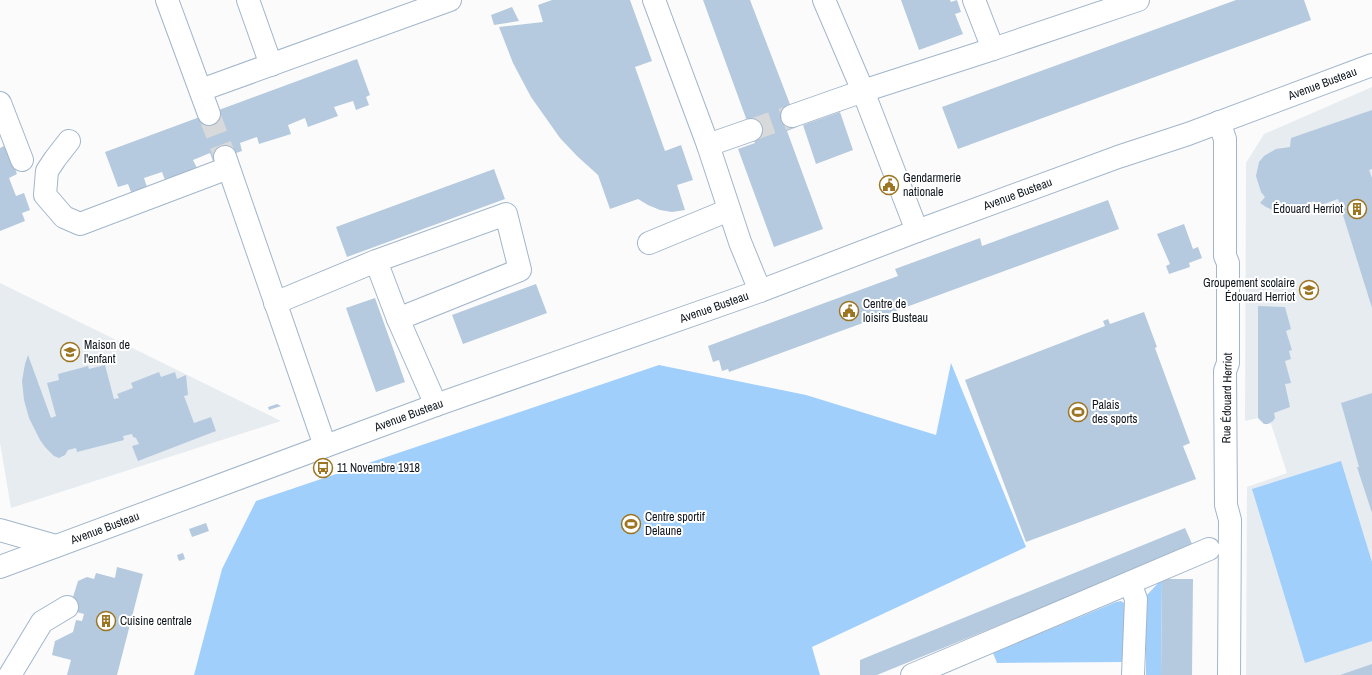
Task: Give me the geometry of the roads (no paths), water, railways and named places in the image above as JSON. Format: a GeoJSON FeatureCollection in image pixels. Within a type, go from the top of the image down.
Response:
{"type":"FeatureCollection","features":[{"type":"Feature","properties":{"kind":"street"},"geometry":{"type":"LineString","coordinates":[[167,0],[209,114]]}},
{"type":"Feature","properties":{"kind":"street"},"geometry":{"type":"LineString","coordinates":[[248,0],[270,65]]}},
{"type":"Feature","properties":{"kind":"street"},"geometry":{"type":"LineString","coordinates":[[201,90],[450,0]]}},
{"type":"Feature","properties":{"kind":"street"},"geometry":{"type":"LineString","coordinates":[[654,0],[708,145],[740,242],[760,291]]}},
{"type":"Feature","properties":{"kind":"street"},"geometry":{"type":"LineString","coordinates":[[824,0],[863,91],[918,231]]}},
{"type":"Feature","properties":{"kind":"street"},"geometry":{"type":"LineString","coordinates":[[974,0],[994,49]]}},
{"type":"Feature","properties":{"kind":"street"},"geometry":{"type":"LineString","coordinates":[[792,116],[1138,0]]}},
{"type":"Feature","properties":{"kind":"street","name":"Avenue Busteau"},"geometry":{"type":"LineString","coordinates":[[0,567],[436,405],[760,291],[1118,157],[1219,122],[1372,65]]}},
{"type":"Feature","properties":{"kind":"street"},"geometry":{"type":"LineString","coordinates":[[0,103],[22,160]]}},
{"type":"Feature","properties":{"kind":"street","name":"Rue Édouard Herriot"},"geometry":{"type":"LineString","coordinates":[[1219,122],[1225,139],[1225,256],[1228,263],[1228,363],[1225,371],[1226,505],[1230,520],[1228,675]]}},
{"type":"Feature","properties":{"kind":"street"},"geometry":{"type":"LineString","coordinates":[[708,145],[751,130]]}},
{"type":"Feature","properties":{"kind":"street"},"geometry":{"type":"LineString","coordinates":[[69,141],[47,171],[45,195],[64,217],[80,224],[226,163],[325,446]]}},
{"type":"Feature","properties":{"kind":"street"},"geometry":{"type":"LineString","coordinates":[[649,243],[729,210]]}},
{"type":"Feature","properties":{"kind":"street"},"geometry":{"type":"LineString","coordinates":[[275,303],[376,261],[506,214],[520,270],[398,319]]}},
{"type":"Feature","properties":{"kind":"street"},"geometry":{"type":"LineString","coordinates":[[376,261],[398,319],[436,405]]}},
{"type":"Feature","properties":{"kind":"street","name":"Avenue Busteau"},"geometry":{"type":"LineString","coordinates":[[0,530],[56,546]]}},
{"type":"Feature","properties":{"kind":"street"},"geometry":{"type":"LineString","coordinates":[[912,675],[1209,549]]}},
{"type":"Feature","properties":{"kind":"street"},"geometry":{"type":"LineString","coordinates":[[1130,583],[1136,599],[1133,675]]}},
{"type":"Feature","properties":{"kind":"street"},"geometry":{"type":"LineString","coordinates":[[10,675],[42,622],[67,607]]}},
{"type":"Feature","properties":{"kind":"tunnel"},"geometry":{"type":"LineString","coordinates":[[209,114],[225,157]]}},
{"type":"Feature","properties":{"kind":"tunnel"},"geometry":{"type":"LineString","coordinates":[[751,130],[792,116]]}},
{"type":"Feature","properties":{"kind":"place","name":"Gendarmerie nationale"},"geometry":{"type":"Point","coordinates":[889,185]}},
{"type":"Feature","properties":{"kind":"place","name":"Édouard Herriot"},"geometry":{"type":"Point","coordinates":[1357,209]}},
{"type":"Feature","properties":{"kind":"place","name":"Groupement scolaire Édouard Herriot"},"geometry":{"type":"Point","coordinates":[1309,290]}},
{"type":"Feature","properties":{"kind":"place","name":"Centre de loisirs Busteau"},"geometry":{"type":"Point","coordinates":[849,311]}},
{"type":"Feature","properties":{"kind":"place","name":"Maison de l'enfant"},"geometry":{"type":"Point","coordinates":[70,352]}},
{"type":"Feature","properties":{"kind":"place","name":"Palais des sports"},"geometry":{"type":"Point","coordinates":[1078,412]}},
{"type":"Feature","properties":{"kind":"place","name":"11 Novembre 1918"},"geometry":{"type":"Point","coordinates":[323,468]}},
{"type":"Feature","properties":{"kind":"place","name":"Centre sportif Delaune"},"geometry":{"type":"Point","coordinates":[631,524]}},
{"type":"Feature","properties":{"kind":"place","name":"Cuisine centrale"},"geometry":{"type":"Point","coordinates":[106,621]}}]}
